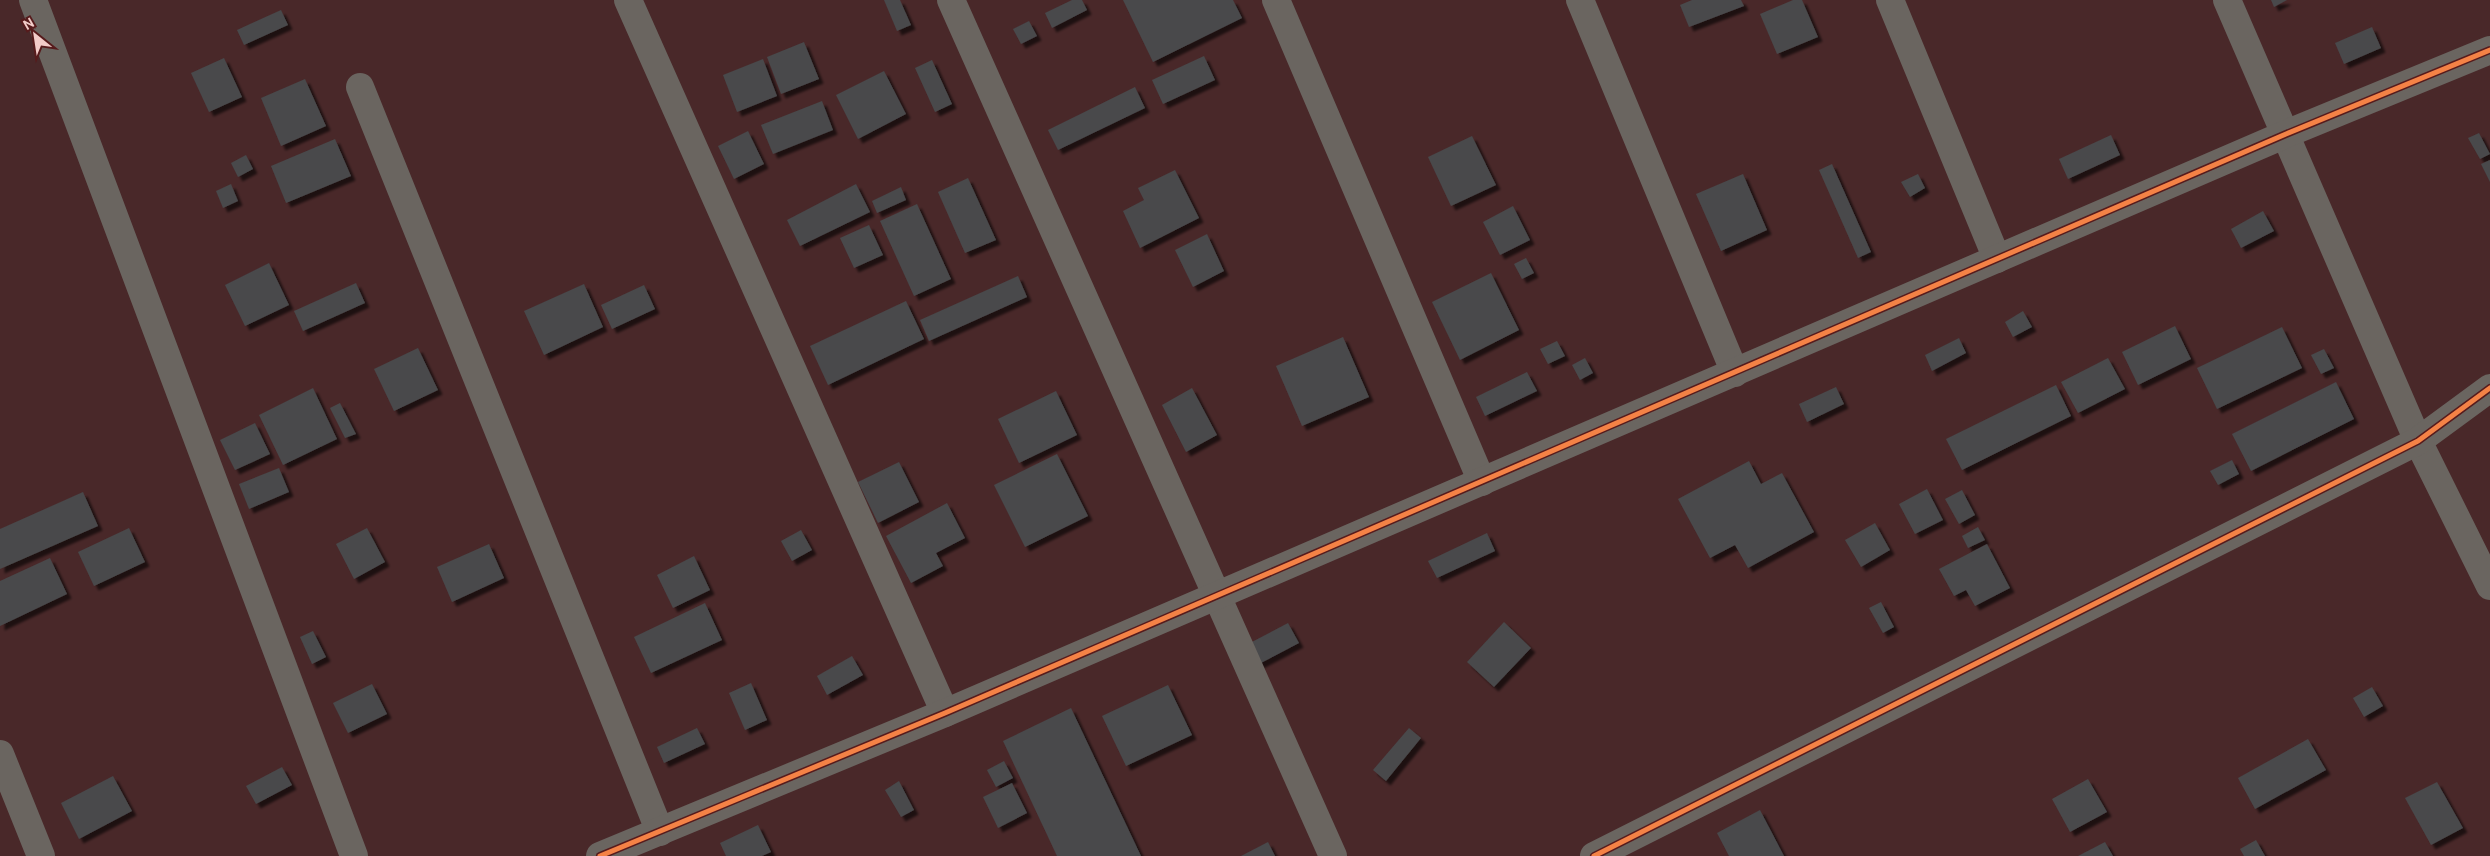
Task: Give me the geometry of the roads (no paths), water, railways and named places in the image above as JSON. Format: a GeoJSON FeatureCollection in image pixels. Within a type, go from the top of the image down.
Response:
{"type":"FeatureCollection","features":[{"type":"Feature","properties":{"kind":"street"},"geometry":{"type":"LineString","coordinates":[[33,0],[354,856]]}},
{"type":"Feature","properties":{"kind":"street"},"geometry":{"type":"LineString","coordinates":[[628,0],[945,713]]}},
{"type":"Feature","properties":{"kind":"street"},"geometry":{"type":"LineString","coordinates":[[951,0],[1333,856]]}},
{"type":"Feature","properties":{"kind":"street"},"geometry":{"type":"LineString","coordinates":[[1276,0],[1482,482]]}},
{"type":"Feature","properties":{"kind":"street"},"geometry":{"type":"LineString","coordinates":[[1580,0],[1734,373]]}},
{"type":"Feature","properties":{"kind":"street"},"geometry":{"type":"LineString","coordinates":[[1890,0],[1997,259]]}},
{"type":"Feature","properties":{"kind":"street"},"geometry":{"type":"LineString","coordinates":[[2227,0],[2418,441],[2490,586]]}},
{"type":"Feature","properties":{"kind":"street"},"geometry":{"type":"LineString","coordinates":[[600,856],[945,713],[2286,134],[2490,50]]}},
{"type":"Feature","properties":{"kind":"street"},"geometry":{"type":"LineString","coordinates":[[360,87],[660,832]]}},
{"type":"Feature","properties":{"kind":"street"},"geometry":{"type":"LineString","coordinates":[[1594,856],[2418,441],[2490,388]]}},
{"type":"Feature","properties":{"kind":"street"},"geometry":{"type":"LineString","coordinates":[[0,754],[41,856]]}}]}
